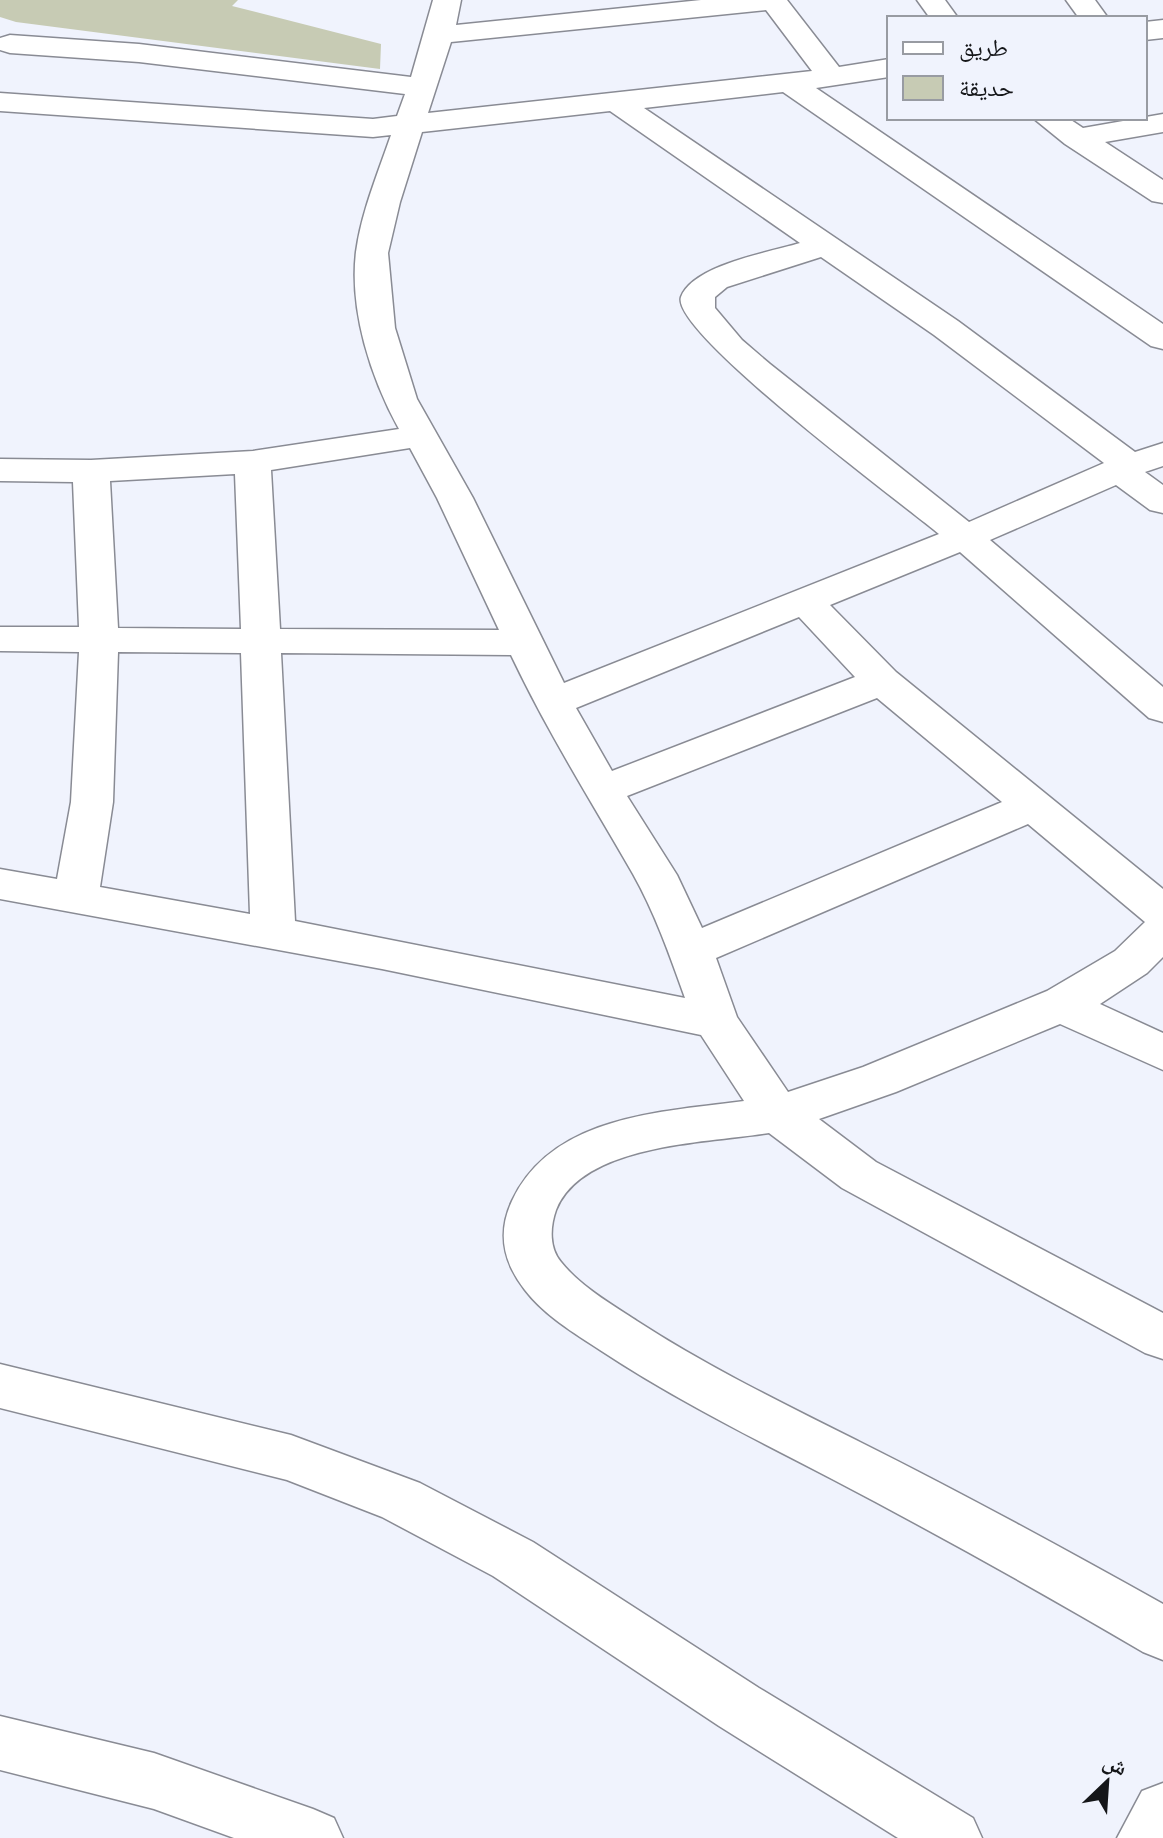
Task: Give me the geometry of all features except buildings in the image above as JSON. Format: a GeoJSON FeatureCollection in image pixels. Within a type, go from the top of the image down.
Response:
{"type":"FeatureCollection","features":[{"type":"Feature","properties":{"kind":"street"},"geometry":{"type":"LineString","coordinates":[[832,77],[774,0],[443,18],[384,202],[372,253],[378,328],[400,399],[455,498],[553,702],[602,790],[655,875],[691,951],[716,1021],[777,1113],[859,1175],[1163,1338]]}},
{"type":"Feature","properties":{"kind":"street"},"geometry":{"type":"LineString","coordinates":[[1080,0],[1092,16]]}},
{"type":"Feature","properties":{"kind":"street"},"geometry":{"type":"LineString","coordinates":[[10,44],[139,53],[421,87]]}},
{"type":"Feature","properties":{"kind":"street"},"geometry":{"type":"LineString","coordinates":[[0,102],[314,126],[408,125],[789,83],[887,68]]}},
{"type":"Feature","properties":{"kind":"street"},"geometry":{"type":"LineString","coordinates":[[789,83],[1163,339]]}},
{"type":"Feature","properties":{"kind":"street"},"geometry":{"type":"LineString","coordinates":[[616,102],[827,245],[1137,463],[1163,502]]}},
{"type":"Feature","properties":{"kind":"street"},"geometry":{"type":"LineString","coordinates":[[1051,120],[1163,194]]}},
{"type":"Feature","properties":{"kind":"street"},"geometry":{"type":"LineString","coordinates":[[1076,138],[1163,123]]}},
{"type":"Feature","properties":{"kind":"street"},"geometry":{"type":"LineString","coordinates":[[827,245],[715,280],[703,288],[697,298],[698,308],[749,363],[965,537],[1163,709]]}},
{"type":"Feature","properties":{"kind":"street"},"geometry":{"type":"LineString","coordinates":[[0,470],[91,471],[253,462],[420,436]]}},
{"type":"Feature","properties":{"kind":"street"},"geometry":{"type":"LineString","coordinates":[[253,462],[273,933]]}},
{"type":"Feature","properties":{"kind":"street"},"geometry":{"type":"LineString","coordinates":[[553,702],[965,537],[1137,463]]}},
{"type":"Feature","properties":{"kind":"street"},"geometry":{"type":"LineString","coordinates":[[76,898],[92,802],[99,640],[91,471]]}},
{"type":"Feature","properties":{"kind":"street"},"geometry":{"type":"LineString","coordinates":[[805,601],[882,681],[1163,913]]}},
{"type":"Feature","properties":{"kind":"street"},"geometry":{"type":"LineString","coordinates":[[0,639],[524,643]]}},
{"type":"Feature","properties":{"kind":"street"},"geometry":{"type":"LineString","coordinates":[[602,790],[882,681]]}},
{"type":"Feature","properties":{"kind":"street"},"geometry":{"type":"LineString","coordinates":[[691,951],[1033,805]]}},
{"type":"Feature","properties":{"kind":"street"},"geometry":{"type":"LineString","coordinates":[[0,884],[273,933],[716,1021]]}},
{"type":"Feature","properties":{"kind":"street"},"geometry":{"type":"LineString","coordinates":[[1163,930],[1131,962],[1062,1005],[892,1074],[777,1113],[715,1125],[653,1132],[605,1145],[578,1157],[555,1173],[538,1192],[526,1231],[531,1264],[554,1288],[601,1325],[668,1367],[1058,1573],[1163,1634]]}},
{"type":"Feature","properties":{"kind":"street"},"geometry":{"type":"LineString","coordinates":[[1062,1005],[1163,1053]]}},
{"type":"Feature","properties":{"kind":"street"},"geometry":{"type":"LineString","coordinates":[[0,1386],[291,1458],[401,1500],[513,1559],[739,1707],[952,1838]]}},
{"type":"Feature","properties":{"kind":"street"},"geometry":{"type":"LineString","coordinates":[[0,1743],[154,1781],[284,1825],[313,1838]]}},
{"type":"Feature","properties":{"kind":"street"},"geometry":{"type":"LineString","coordinates":[[1147,1838],[1163,1811]]}},
{"type":"Feature","properties":{"kind":"green space"},"geometry":{"type":"Polygon","coordinates":[[[0,0],[238,0],[232,6],[381,44],[380,69],[16,22],[0,17],[0,0]]]}}]}
